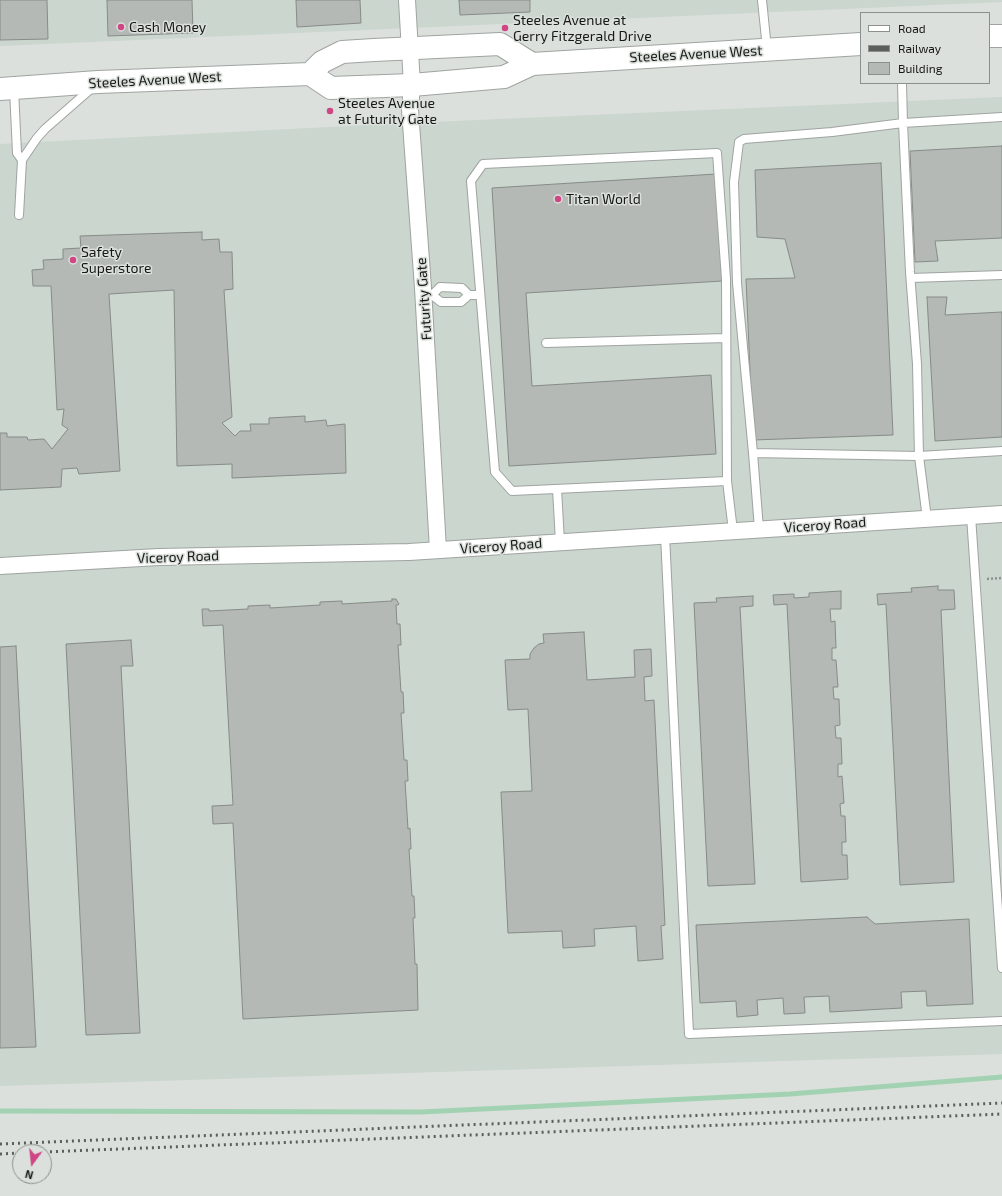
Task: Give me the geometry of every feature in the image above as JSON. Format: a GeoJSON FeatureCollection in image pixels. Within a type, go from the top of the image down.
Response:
{"type":"FeatureCollection","features":[{"type":"Feature","properties":{"kind":"main road"},"geometry":{"type":"LineString","coordinates":[[990,36],[1002,36]]}},
{"type":"Feature","properties":{"kind":"main road"},"geometry":{"type":"LineString","coordinates":[[310,74],[322,62],[342,52],[500,44],[532,64]]}},
{"type":"Feature","properties":{"kind":"main road","name":"Steeles Avenue West"},"geometry":{"type":"LineString","coordinates":[[7,89],[98,82],[310,74],[331,88],[412,85],[504,77],[532,64],[860,44]]}},
{"type":"Feature","properties":{"kind":"street","name":"Futurity Gate"},"geometry":{"type":"LineString","coordinates":[[407,0],[412,85],[410,110],[428,295],[438,550]]}},
{"type":"Feature","properties":{"kind":"street","name":"Viceroy Road"},"geometry":{"type":"LineString","coordinates":[[0,566],[159,557],[401,552],[1002,514]]}},
{"type":"Feature","properties":{"kind":"lane"},"geometry":{"type":"LineString","coordinates":[[762,0],[767,50]]}},
{"type":"Feature","properties":{"kind":"lane"},"geometry":{"type":"LineString","coordinates":[[19,215],[22,160],[45,129],[98,82]]}},
{"type":"Feature","properties":{"kind":"lane"},"geometry":{"type":"LineString","coordinates":[[902,84],[911,278],[917,364],[919,456],[927,518]]}},
{"type":"Feature","properties":{"kind":"lane"},"geometry":{"type":"LineString","coordinates":[[7,89],[17,153],[22,160]]}},
{"type":"Feature","properties":{"kind":"lane"},"geometry":{"type":"LineString","coordinates":[[759,529],[737,283],[734,182],[739,142],[744,139],[832,132],[903,123],[1002,118]]}},
{"type":"Feature","properties":{"kind":"lane"},"geometry":{"type":"LineString","coordinates":[[727,481],[512,491],[495,472],[471,181],[484,164],[717,154],[726,279],[727,481],[733,531]]}},
{"type":"Feature","properties":{"kind":"lane"},"geometry":{"type":"LineString","coordinates":[[911,278],[1002,275]]}},
{"type":"Feature","properties":{"kind":"lane"},"geometry":{"type":"LineString","coordinates":[[469,295],[462,288],[440,287],[428,295],[441,302],[461,302],[469,295],[480,295]]}},
{"type":"Feature","properties":{"kind":"lane"},"geometry":{"type":"LineString","coordinates":[[546,343],[726,338]]}},
{"type":"Feature","properties":{"kind":"lane"},"geometry":{"type":"LineString","coordinates":[[753,453],[919,456],[1002,451]]}},
{"type":"Feature","properties":{"kind":"lane"},"geometry":{"type":"LineString","coordinates":[[557,489],[560,542]]}},
{"type":"Feature","properties":{"kind":"lane"},"geometry":{"type":"LineString","coordinates":[[971,516],[1002,968]]}},
{"type":"Feature","properties":{"kind":"lane"},"geometry":{"type":"LineString","coordinates":[[664,535],[689,1034],[1002,1021]]}},
{"type":"Feature","properties":{"kind":"shaded area"},"geometry":{"type":"Polygon","coordinates":[[[0,0],[1002,0],[1002,2],[0,46],[0,0]]]}},
{"type":"Feature","properties":{"kind":"shaded area"},"geometry":{"type":"Polygon","coordinates":[[[1002,97],[1002,1054],[0,1086],[0,144],[387,124],[1002,97]]]}},
{"type":"Feature","properties":{"kind":"building"},"geometry":{"type":"Polygon","coordinates":[[[0,0],[47,0],[48,39],[0,40],[0,0]]]}},
{"type":"Feature","properties":{"kind":"building"},"geometry":{"type":"Polygon","coordinates":[[[107,0],[192,0],[193,33],[108,36],[107,0]]]}},
{"type":"Feature","properties":{"kind":"building"},"geometry":{"type":"Polygon","coordinates":[[[296,0],[360,0],[361,23],[297,27],[296,0]]]}},
{"type":"Feature","properties":{"kind":"building"},"geometry":{"type":"Polygon","coordinates":[[[459,0],[530,0],[530,12],[460,15],[459,0]]]}},
{"type":"Feature","properties":{"kind":"building"},"geometry":{"type":"Polygon","coordinates":[[[1002,146],[1002,238],[935,241],[938,261],[915,262],[910,151],[1002,146]]]}},
{"type":"Feature","properties":{"kind":"building"},"geometry":{"type":"Polygon","coordinates":[[[881,163],[893,435],[753,440],[746,279],[795,278],[785,239],[757,237],[755,170],[881,163]]]}},
{"type":"Feature","properties":{"kind":"building"},"geometry":{"type":"Polygon","coordinates":[[[716,174],[722,281],[526,293],[532,386],[711,375],[716,454],[509,466],[492,188],[716,174]]]}},
{"type":"Feature","properties":{"kind":"building"},"geometry":{"type":"Polygon","coordinates":[[[202,232],[202,240],[219,239],[220,252],[232,252],[233,289],[224,290],[232,417],[222,423],[235,436],[240,431],[251,431],[250,424],[269,424],[269,418],[305,416],[305,422],[326,420],[327,426],[345,424],[346,473],[232,478],[232,464],[177,466],[174,290],[109,294],[120,471],[79,474],[77,468],[62,469],[61,487],[0,490],[0,433],[7,433],[7,437],[27,437],[28,440],[44,439],[52,449],[68,429],[62,425],[64,409],[57,410],[51,286],[33,286],[32,270],[44,269],[43,260],[63,259],[63,249],[81,248],[80,236],[202,232]]]}},
{"type":"Feature","properties":{"kind":"building"},"geometry":{"type":"Polygon","coordinates":[[[927,297],[947,297],[945,315],[1002,312],[1002,437],[935,441],[927,297]]]}},
{"type":"Feature","properties":{"kind":"building"},"geometry":{"type":"Polygon","coordinates":[[[938,586],[938,590],[954,590],[955,609],[941,610],[954,882],[900,885],[886,604],[878,605],[877,594],[912,592],[911,588],[938,586]]]}},
{"type":"Feature","properties":{"kind":"building"},"geometry":{"type":"Polygon","coordinates":[[[841,591],[841,609],[830,609],[831,622],[835,621],[836,648],[832,648],[832,660],[836,660],[838,687],[833,687],[834,699],[839,699],[840,725],[835,726],[836,738],[841,738],[842,764],[838,764],[838,777],[842,776],[844,803],[840,804],[841,816],[845,816],[846,842],[842,842],[842,855],[847,855],[848,879],[801,882],[787,604],[774,605],[773,595],[794,594],[794,598],[809,597],[809,593],[841,591]]]}},
{"type":"Feature","properties":{"kind":"building"},"geometry":{"type":"Polygon","coordinates":[[[753,596],[753,606],[740,607],[755,884],[708,886],[694,603],[717,602],[716,598],[753,596]]]}},
{"type":"Feature","properties":{"kind":"building"},"geometry":{"type":"Polygon","coordinates":[[[392,599],[396,599],[399,604],[396,605],[397,624],[400,624],[401,645],[398,645],[404,713],[401,713],[404,760],[407,760],[408,781],[405,781],[408,829],[410,828],[411,849],[409,849],[412,896],[414,896],[415,918],[413,918],[415,964],[417,964],[418,1010],[243,1019],[233,823],[213,824],[212,806],[233,805],[223,625],[203,626],[202,609],[209,609],[209,611],[248,609],[248,606],[270,605],[270,608],[320,605],[320,602],[342,601],[342,604],[392,601],[392,599]]]}},
{"type":"Feature","properties":{"kind":"building"},"geometry":{"type":"Polygon","coordinates":[[[584,632],[587,680],[635,677],[634,650],[651,649],[652,676],[644,677],[645,701],[654,700],[665,925],[661,926],[663,959],[638,961],[636,926],[594,929],[595,946],[563,948],[562,931],[508,933],[501,792],[532,791],[528,709],[508,710],[505,660],[530,659],[530,654],[534,648],[539,644],[544,643],[543,634],[584,632]]]}},
{"type":"Feature","properties":{"kind":"building"},"geometry":{"type":"Polygon","coordinates":[[[131,640],[133,666],[121,666],[140,1033],[86,1035],[66,644],[131,640]]]}},
{"type":"Feature","properties":{"kind":"building"},"geometry":{"type":"Polygon","coordinates":[[[16,646],[36,1047],[0,1048],[0,647],[16,646]]]}},
{"type":"Feature","properties":{"kind":"building"},"geometry":{"type":"Polygon","coordinates":[[[867,917],[875,924],[969,919],[973,1004],[927,1006],[926,991],[901,992],[902,1008],[830,1012],[829,996],[804,997],[805,1013],[784,1014],[783,998],[757,1000],[758,1015],[737,1017],[736,1001],[700,1003],[696,925],[867,917]]]}},
{"type":"Feature","properties":{"kind":"waterway"},"geometry":{"type":"LineString","coordinates":[[0,1111],[421,1112],[790,1094],[1002,1077]]}},
{"type":"Feature","properties":{"kind":"railway"},"geometry":{"type":"LineString","coordinates":[[0,1144],[1002,1103]]}},
{"type":"Feature","properties":{"kind":"railway"},"geometry":{"type":"LineString","coordinates":[[52,1152],[1002,1114]]}},
{"type":"Feature","properties":{"kind":"railway"},"geometry":{"type":"LineString","coordinates":[[0,1154],[12,1153]]}},
{"type":"Feature","properties":{"kind":"place","name":"Cash Money"},"geometry":{"type":"Point","coordinates":[121,27]}},
{"type":"Feature","properties":{"kind":"place","name":"Steeles Avenue at Gerry Fitzgerald Drive"},"geometry":{"type":"Point","coordinates":[505,28]}},
{"type":"Feature","properties":{"kind":"place","name":"Steeles Avenue at Futurity Gate"},"geometry":{"type":"Point","coordinates":[330,111]}},
{"type":"Feature","properties":{"kind":"place","name":"Titan World"},"geometry":{"type":"Point","coordinates":[558,199]}},
{"type":"Feature","properties":{"kind":"place","name":"Safety Superstore"},"geometry":{"type":"Point","coordinates":[73,260]}}]}
